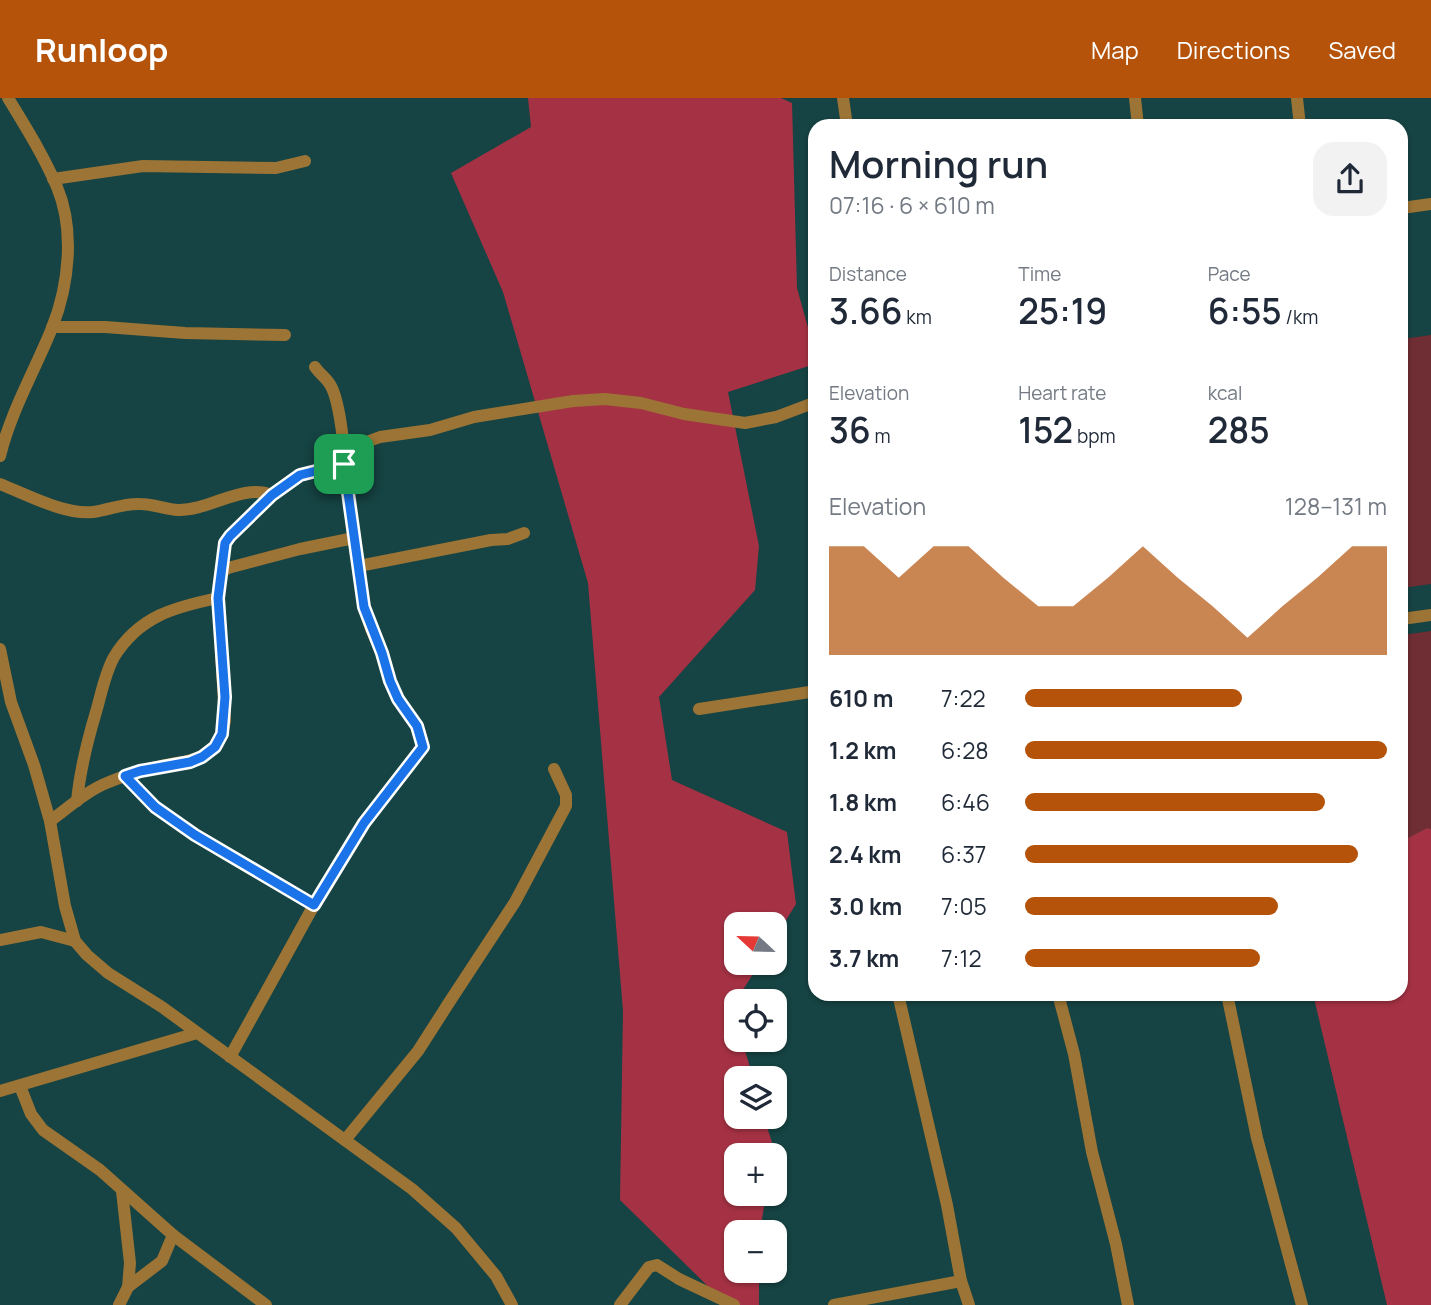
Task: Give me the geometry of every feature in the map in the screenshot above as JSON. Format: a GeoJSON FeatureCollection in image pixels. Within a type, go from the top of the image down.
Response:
{"type":"FeatureCollection","features":[{"type":"Feature","properties":{"kind":"street"},"geometry":{"type":"LineString","coordinates":[[0,456],[17,407],[61,303],[67,254],[65,218],[53,179],[8,98]]}},
{"type":"Feature","properties":{"kind":"street"},"geometry":{"type":"LineString","coordinates":[[844,98],[847,119]]}},
{"type":"Feature","properties":{"kind":"street"},"geometry":{"type":"LineString","coordinates":[[1135,98],[1137,119]]}},
{"type":"Feature","properties":{"kind":"street"},"geometry":{"type":"LineString","coordinates":[[1297,98],[1299,119]]}},
{"type":"Feature","properties":{"kind":"street"},"geometry":{"type":"LineString","coordinates":[[53,179],[143,166],[276,168],[305,161]]}},
{"type":"Feature","properties":{"kind":"street"},"geometry":{"type":"LineString","coordinates":[[1408,207],[1431,204]]}},
{"type":"Feature","properties":{"kind":"street"},"geometry":{"type":"LineString","coordinates":[[52,327],[285,335]]}},
{"type":"Feature","properties":{"kind":"street"},"geometry":{"type":"LineString","coordinates":[[230,1057],[314,905],[364,823],[423,747],[417,726],[398,699],[390,681],[364,607],[344,464],[345,450],[335,396],[330,384],[315,366]]}},
{"type":"Feature","properties":{"kind":"street"},"geometry":{"type":"LineString","coordinates":[[345,450],[380,437],[430,430],[474,417],[573,401],[606,399],[641,403],[684,414],[745,423],[776,417],[808,405]]}},
{"type":"Feature","properties":{"kind":"street"},"geometry":{"type":"LineString","coordinates":[[50,821],[106,783],[140,771],[190,762],[202,757],[219,740],[225,721],[218,598],[225,543],[272,495],[300,475],[344,464]]}},
{"type":"Feature","properties":{"kind":"street"},"geometry":{"type":"LineString","coordinates":[[0,484],[53,505],[93,512],[140,503],[179,510],[240,494],[254,492],[272,495]]}},
{"type":"Feature","properties":{"kind":"street"},"geometry":{"type":"LineString","coordinates":[[359,566],[491,540],[509,539],[524,533]]}},
{"type":"Feature","properties":{"kind":"street"},"geometry":{"type":"LineString","coordinates":[[222,572],[228,568],[300,549],[355,538]]}},
{"type":"Feature","properties":{"kind":"street"},"geometry":{"type":"LineString","coordinates":[[77,802],[86,744],[114,658],[139,628],[154,617],[180,606],[218,598]]}},
{"type":"Feature","properties":{"kind":"street"},"geometry":{"type":"LineString","coordinates":[[1408,618],[1431,615]]}},
{"type":"Feature","properties":{"kind":"street"},"geometry":{"type":"LineString","coordinates":[[0,649],[12,702],[50,821],[65,906],[75,940],[87,955],[108,973],[197,1032],[412,1189],[456,1227],[496,1276],[512,1305]]}},
{"type":"Feature","properties":{"kind":"street"},"geometry":{"type":"LineString","coordinates":[[699,709],[808,692]]}},
{"type":"Feature","properties":{"kind":"street"},"geometry":{"type":"LineString","coordinates":[[345,1140],[418,1051],[515,902],[566,806],[566,795],[554,769]]}},
{"type":"Feature","properties":{"kind":"street"},"geometry":{"type":"LineString","coordinates":[[125,776],[155,807],[195,835],[314,905]]}},
{"type":"Feature","properties":{"kind":"street"},"geometry":{"type":"LineString","coordinates":[[0,940],[41,932],[75,940]]}},
{"type":"Feature","properties":{"kind":"street"},"geometry":{"type":"LineString","coordinates":[[900,1001],[947,1205],[961,1281],[969,1305]]}},
{"type":"Feature","properties":{"kind":"street"},"geometry":{"type":"LineString","coordinates":[[1060,1001],[1074,1054],[1092,1152],[1116,1244],[1128,1305]]}},
{"type":"Feature","properties":{"kind":"street"},"geometry":{"type":"LineString","coordinates":[[1228,1001],[1257,1138],[1302,1305]]}},
{"type":"Feature","properties":{"kind":"street"},"geometry":{"type":"LineString","coordinates":[[0,1091],[197,1032]]}},
{"type":"Feature","properties":{"kind":"street"},"geometry":{"type":"LineString","coordinates":[[20,1086],[31,1114],[43,1130],[100,1170],[173,1235],[265,1305]]}},
{"type":"Feature","properties":{"kind":"street"},"geometry":{"type":"LineString","coordinates":[[119,1305],[128,1287],[130,1263],[122,1191]]}},
{"type":"Feature","properties":{"kind":"street"},"geometry":{"type":"LineString","coordinates":[[128,1287],[162,1261],[173,1235]]}},
{"type":"Feature","properties":{"kind":"street"},"geometry":{"type":"LineString","coordinates":[[620,1305],[649,1267],[657,1265],[679,1279],[734,1305]]}},
{"type":"Feature","properties":{"kind":"street"},"geometry":{"type":"LineString","coordinates":[[834,1305],[961,1281]]}},
{"type":"Feature","properties":{"kind":"shaded area"},"geometry":{"type":"Polygon","coordinates":[[[528,98],[781,98],[792,103],[797,288],[808,328],[808,366],[728,392],[759,546],[755,590],[659,697],[672,780],[787,832],[796,904],[788,917],[788,912],[724,912],[724,975],[752,975],[743,989],[724,989],[724,1052],[745,1052],[750,1066],[724,1066],[724,1129],[768,1129],[772,1143],[724,1143],[724,1206],[764,1206],[762,1220],[724,1220],[724,1283],[759,1283],[759,1305],[727,1305],[620,1200],[623,1011],[588,583],[503,292],[451,173],[531,127],[528,98]]]}},
{"type":"Feature","properties":{"kind":"shaded area"},"geometry":{"type":"Polygon","coordinates":[[[1431,335],[1431,584],[1408,587],[1408,338],[1431,335]]]}},
{"type":"Feature","properties":{"kind":"shaded area"},"geometry":{"type":"Polygon","coordinates":[[[1431,631],[1431,829],[1427,828],[1408,838],[1408,634],[1431,631]]]}},
{"type":"Feature","properties":{"kind":"shaded area"},"geometry":{"type":"Polygon","coordinates":[[[1427,828],[1431,829],[1431,1305],[1387,1305],[1315,1001],[1408,1001],[1408,838],[1427,828]]]}},
{"type":"Feature","properties":{"kind":"route"},"geometry":{"type":"LineString","coordinates":[[344,464],[364,607],[390,681],[398,699],[417,726],[423,747],[364,823],[314,905],[195,835],[155,807],[125,776],[190,762],[215,747],[225,721],[218,598],[225,543],[272,495],[300,475],[344,464]]}}]}
